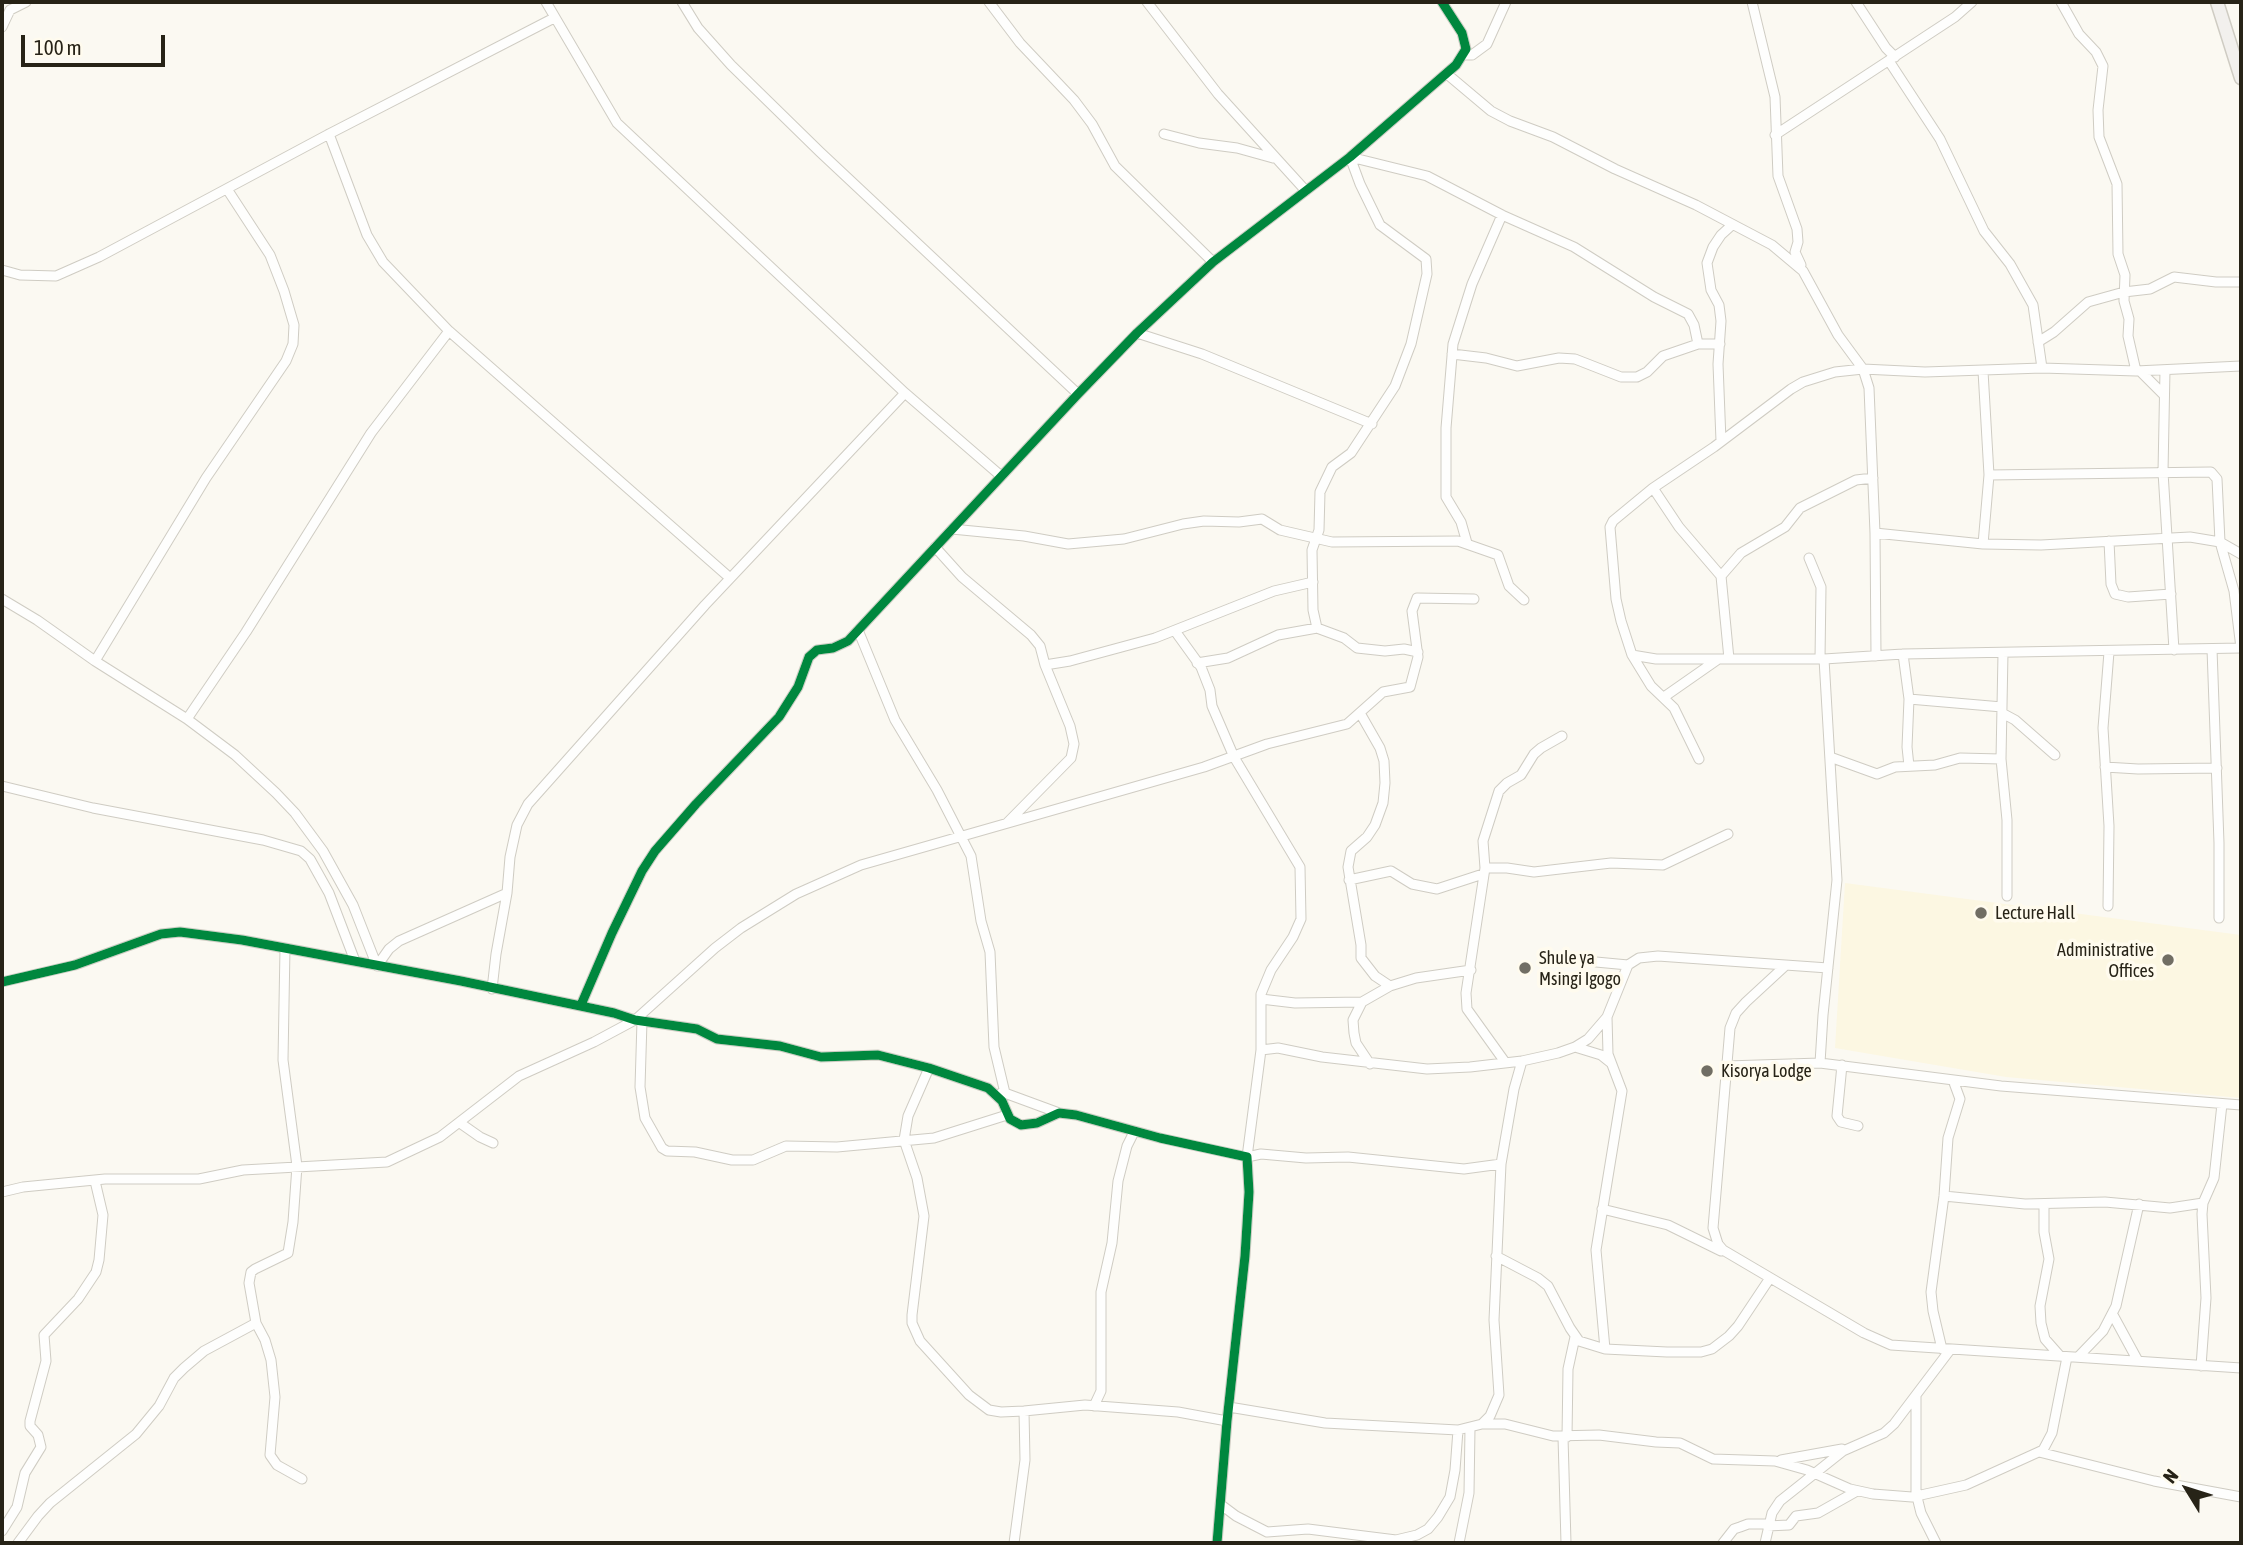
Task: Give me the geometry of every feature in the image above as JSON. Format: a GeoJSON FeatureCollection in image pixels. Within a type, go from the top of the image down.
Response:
{"type":"FeatureCollection","features":[{"type":"Feature","properties":{"kind":"main road"},"geometry":{"type":"LineString","coordinates":[[2217,2],[2241,78]]}},
{"type":"Feature","properties":{"kind":"street"},"geometry":{"type":"LineString","coordinates":[[2,27],[7,6],[26,2]]}},
{"type":"Feature","properties":{"kind":"street"},"geometry":{"type":"LineString","coordinates":[[546,2],[617,123],[905,393],[1001,476]]}},
{"type":"Feature","properties":{"kind":"street"},"geometry":{"type":"LineString","coordinates":[[682,2],[698,28],[732,65],[820,152],[1078,394]]}},
{"type":"Feature","properties":{"kind":"street"},"geometry":{"type":"LineString","coordinates":[[989,2],[1020,43],[1086,116],[1115,166],[1213,262]]}},
{"type":"Feature","properties":{"kind":"street"},"geometry":{"type":"LineString","coordinates":[[1147,2],[1218,94],[1306,191]]}},
{"type":"Feature","properties":{"kind":"street"},"geometry":{"type":"LineString","coordinates":[[581,1005],[618,921],[655,851],[688,812],[779,717],[798,687],[809,657],[817,650],[841,645],[858,630],[1078,394],[1137,333],[1213,262],[1350,157],[1447,74],[1466,49],[1462,33],[1442,2]]}},
{"type":"Feature","properties":{"kind":"street"},"geometry":{"type":"LineString","coordinates":[[1463,55],[1472,55],[1487,44],[1506,2]]}},
{"type":"Feature","properties":{"kind":"street"},"geometry":{"type":"LineString","coordinates":[[1752,2],[1775,97],[1779,176],[1797,229],[1798,242],[1795,252],[1834,327],[1863,369],[1870,388],[1876,656]]}},
{"type":"Feature","properties":{"kind":"street"},"geometry":{"type":"LineString","coordinates":[[1856,2],[1940,139],[1984,231],[2010,264],[2033,305],[2042,368]]}},
{"type":"Feature","properties":{"kind":"street"},"geometry":{"type":"LineString","coordinates":[[1775,135],[1955,17],[1972,2]]}},
{"type":"Feature","properties":{"kind":"street"},"geometry":{"type":"LineString","coordinates":[[2062,2],[2079,34],[2096,52],[2103,66],[2099,137],[2117,184],[2118,254],[2124,275],[2129,349],[2138,371],[2164,395]]}},
{"type":"Feature","properties":{"kind":"street"},"geometry":{"type":"LineString","coordinates":[[2,270],[20,275],[56,276],[99,257],[554,18]]}},
{"type":"Feature","properties":{"kind":"street"},"geometry":{"type":"LineString","coordinates":[[1447,74],[1473,98],[1510,121],[1553,137],[1615,169],[1696,205],[1772,245],[1803,271]]}},
{"type":"Feature","properties":{"kind":"street"},"geometry":{"type":"LineString","coordinates":[[329,134],[367,235],[383,262],[449,331],[730,579]]}},
{"type":"Feature","properties":{"kind":"street"},"geometry":{"type":"LineString","coordinates":[[1164,134],[1274,158]]}},
{"type":"Feature","properties":{"kind":"street"},"geometry":{"type":"LineString","coordinates":[[1350,157],[1427,176],[1502,215],[1574,247],[1654,297],[1688,314],[1699,344]]}},
{"type":"Feature","properties":{"kind":"street"},"geometry":{"type":"LineString","coordinates":[[1317,628],[1313,610],[1312,550],[1319,530],[1318,499],[1326,474],[1351,453],[1395,386],[1411,344],[1427,265],[1426,259],[1380,225],[1350,157]]}},
{"type":"Feature","properties":{"kind":"street"},"geometry":{"type":"LineString","coordinates":[[95,661],[206,478],[286,361],[293,344],[294,325],[270,255],[228,189]]}},
{"type":"Feature","properties":{"kind":"street"},"geometry":{"type":"LineString","coordinates":[[1467,542],[1461,522],[1446,497],[1445,442],[1453,344],[1468,297],[1502,215]]}},
{"type":"Feature","properties":{"kind":"street"},"geometry":{"type":"LineString","coordinates":[[1721,441],[1719,305],[1711,290],[1707,263],[1713,247],[1732,225]]}},
{"type":"Feature","properties":{"kind":"street"},"geometry":{"type":"LineString","coordinates":[[2038,342],[2054,332],[2088,302],[2124,292],[2150,289],[2174,277],[2241,282]]}},
{"type":"Feature","properties":{"kind":"street"},"geometry":{"type":"LineString","coordinates":[[187,719],[246,632],[371,433],[449,331]]}},
{"type":"Feature","properties":{"kind":"street"},"geometry":{"type":"LineString","coordinates":[[1137,333],[1202,354],[1372,424]]}},
{"type":"Feature","properties":{"kind":"street"},"geometry":{"type":"LineString","coordinates":[[1452,354],[1486,358],[1517,366],[1559,358],[1575,359],[1621,377],[1637,377],[1647,372],[1663,356],[1699,344],[1720,344]]}},
{"type":"Feature","properties":{"kind":"street"},"geometry":{"type":"LineString","coordinates":[[1699,759],[1674,708],[1651,686],[1632,655],[1616,599],[1610,527],[1613,521],[1653,488],[1803,382],[1835,372],[1863,369],[1983,371],[2042,368],[2138,371],[2241,366]]}},
{"type":"Feature","properties":{"kind":"street"},"geometry":{"type":"LineString","coordinates":[[2165,370],[2163,472],[2174,650]]}},
{"type":"Feature","properties":{"kind":"street"},"geometry":{"type":"LineString","coordinates":[[1983,371],[1989,475],[1983,544]]}},
{"type":"Feature","properties":{"kind":"street"},"geometry":{"type":"LineString","coordinates":[[492,989],[510,857],[517,825],[528,804],[564,760],[730,579],[905,393]]}},
{"type":"Feature","properties":{"kind":"street"},"geometry":{"type":"LineString","coordinates":[[1632,655],[1656,659],[1822,659],[1903,654],[2241,648],[2234,591],[2220,541],[2217,479],[2211,472],[1989,475]]}},
{"type":"Feature","properties":{"kind":"street"},"geometry":{"type":"LineString","coordinates":[[1721,576],[1741,552],[1785,527],[1800,508],[1856,480],[1873,478]]}},
{"type":"Feature","properties":{"kind":"street"},"geometry":{"type":"LineString","coordinates":[[1653,488],[1679,527],[1721,576],[1729,659]]}},
{"type":"Feature","properties":{"kind":"street"},"geometry":{"type":"LineString","coordinates":[[952,528],[1068,544],[1124,539],[1204,521],[1239,522],[1262,519],[1280,530],[1355,543],[1427,540],[1467,542],[1498,555],[1509,586],[1524,600]]}},
{"type":"Feature","properties":{"kind":"street"},"geometry":{"type":"LineString","coordinates":[[1875,533],[1983,544],[2041,545],[2190,537],[2220,541],[2241,554]]}},
{"type":"Feature","properties":{"kind":"street"},"geometry":{"type":"LineString","coordinates":[[2109,541],[2111,584],[2115,594],[2128,597],[2171,594]]}},
{"type":"Feature","properties":{"kind":"street"},"geometry":{"type":"LineString","coordinates":[[935,547],[969,584],[1031,635],[1040,646],[1070,726],[1074,744],[1071,758],[1005,825]]}},
{"type":"Feature","properties":{"kind":"street"},"geometry":{"type":"LineString","coordinates":[[1809,558],[1821,587],[1822,659],[1837,880],[1821,1063]]}},
{"type":"Feature","properties":{"kind":"street"},"geometry":{"type":"LineString","coordinates":[[1045,665],[1070,661],[1175,631],[1274,591],[1313,582]]}},
{"type":"Feature","properties":{"kind":"street"},"geometry":{"type":"LineString","coordinates":[[2,1192],[23,1186],[199,1179],[243,1170],[297,1166],[358,1166],[387,1162],[440,1137],[536,1066],[639,1020],[715,948],[796,894],[861,865],[1204,767],[1267,744],[1347,724],[1383,692],[1410,687],[1418,652],[1412,611],[1417,598],[1474,599]]}},
{"type":"Feature","properties":{"kind":"street"},"geometry":{"type":"LineString","coordinates":[[2,599],[187,719],[236,755],[295,813],[323,851],[366,933],[377,966]]}},
{"type":"Feature","properties":{"kind":"street"},"geometry":{"type":"LineString","coordinates":[[1198,663],[1228,657],[1278,635],[1317,628],[1343,638],[1357,648],[1418,652]]}},
{"type":"Feature","properties":{"kind":"street"},"geometry":{"type":"LineString","coordinates":[[858,630],[895,720],[971,856],[981,921],[990,953],[994,1047],[1005,1093]]}},
{"type":"Feature","properties":{"kind":"street"},"geometry":{"type":"LineString","coordinates":[[1175,631],[1198,663],[1210,690],[1212,706],[1234,757],[1300,867],[1301,919],[1293,937],[1271,970],[1261,999],[1261,1050],[1247,1157],[1249,1192],[1245,1256],[1217,1543]]}},
{"type":"Feature","properties":{"kind":"street"},"geometry":{"type":"LineString","coordinates":[[2212,649],[2219,918]]}},
{"type":"Feature","properties":{"kind":"street"},"geometry":{"type":"LineString","coordinates":[[2108,906],[2109,826],[2103,728],[2109,652]]}},
{"type":"Feature","properties":{"kind":"street"},"geometry":{"type":"LineString","coordinates":[[2003,653],[2001,759],[2007,820],[2007,896]]}},
{"type":"Feature","properties":{"kind":"street"},"geometry":{"type":"LineString","coordinates":[[1903,654],[1909,699],[1909,766]]}},
{"type":"Feature","properties":{"kind":"street"},"geometry":{"type":"LineString","coordinates":[[1664,697],[1717,660]]}},
{"type":"Feature","properties":{"kind":"street"},"geometry":{"type":"LineString","coordinates":[[1909,699],[2002,710],[2055,755]]}},
{"type":"Feature","properties":{"kind":"street"},"geometry":{"type":"LineString","coordinates":[[1360,713],[1380,748],[1384,761],[1385,783],[1383,803],[1375,825],[1367,837],[1351,851],[1349,880],[1361,958],[1375,976],[1390,986]]}},
{"type":"Feature","properties":{"kind":"street"},"geometry":{"type":"LineString","coordinates":[[1505,1062],[1467,1009],[1466,993],[1484,871],[1483,841],[1499,791],[1521,775],[1534,754],[1562,736]]}},
{"type":"Feature","properties":{"kind":"street"},"geometry":{"type":"LineString","coordinates":[[1830,757],[1877,774],[1895,767],[1935,765],[1969,757],[2001,759]]}},
{"type":"Feature","properties":{"kind":"street"},"geometry":{"type":"LineString","coordinates":[[2105,767],[2217,768]]}},
{"type":"Feature","properties":{"kind":"street"},"geometry":{"type":"LineString","coordinates":[[2,786],[93,808],[263,840],[300,851],[310,859],[329,893],[355,961]]}},
{"type":"Feature","properties":{"kind":"street"},"geometry":{"type":"LineString","coordinates":[[1349,880],[1391,871],[1412,884],[1437,889],[1484,871],[1507,868],[1534,872],[1611,863],[1663,865],[1728,834]]}},
{"type":"Feature","properties":{"kind":"street"},"geometry":{"type":"LineString","coordinates":[[377,966],[398,941],[507,893]]}},
{"type":"Feature","properties":{"kind":"street"},"geometry":{"type":"LineString","coordinates":[[2,982],[75,965],[161,934],[180,932],[285,948],[581,1005],[639,1020],[697,1029],[717,1039],[780,1046],[821,1057],[878,1055],[929,1068],[1059,1113],[1247,1157],[1261,1154],[1306,1158],[1348,1157],[1464,1169],[1501,1164]]}},
{"type":"Feature","properties":{"kind":"street"},"geometry":{"type":"LineString","coordinates":[[285,948],[283,1060],[297,1166],[290,1247],[284,1256],[255,1269],[250,1276],[249,1289],[256,1323],[265,1340],[272,1373],[275,1397],[270,1455],[277,1465],[302,1479]]}},
{"type":"Feature","properties":{"kind":"street"},"geometry":{"type":"LineString","coordinates":[[1261,1050],[1278,1048],[1370,1064],[1427,1069],[1471,1067],[1522,1060],[1576,1047],[1588,1039],[1606,1017],[1628,965],[1639,958],[1658,956],[1828,968]]}},
{"type":"Feature","properties":{"kind":"street"},"geometry":{"type":"LineString","coordinates":[[1596,962],[1628,965]]}},
{"type":"Feature","properties":{"kind":"street"},"geometry":{"type":"LineString","coordinates":[[1728,1255],[1718,1244],[1713,1228],[1730,1028],[1735,1013],[1785,966]]}},
{"type":"Feature","properties":{"kind":"street"},"geometry":{"type":"LineString","coordinates":[[1261,999],[1295,1003],[1362,1002],[1390,986],[1416,978],[1471,970]]}},
{"type":"Feature","properties":{"kind":"street"},"geometry":{"type":"LineString","coordinates":[[1375,976],[1375,994]]}},
{"type":"Feature","properties":{"kind":"street"},"geometry":{"type":"LineString","coordinates":[[1362,1002],[1353,1020],[1354,1033],[1356,1044],[1370,1064]]}},
{"type":"Feature","properties":{"kind":"street"},"geometry":{"type":"LineString","coordinates":[[1605,1349],[1596,1267],[1602,1209],[1622,1091],[1608,1054],[1606,1017]]}},
{"type":"Feature","properties":{"kind":"street"},"geometry":{"type":"LineString","coordinates":[[639,1020],[640,1087],[645,1118],[662,1148],[667,1151],[695,1152],[732,1160],[752,1160],[786,1146],[836,1147],[944,1136],[1007,1115]]}},
{"type":"Feature","properties":{"kind":"street"},"geometry":{"type":"LineString","coordinates":[[1576,1047],[1601,1055],[1612,1064]]}},
{"type":"Feature","properties":{"kind":"street"},"geometry":{"type":"LineString","coordinates":[[1482,1424],[1494,1409],[1499,1395],[1494,1320],[1501,1164],[1522,1060]]}},
{"type":"Feature","properties":{"kind":"street"},"geometry":{"type":"LineString","coordinates":[[1727,1066],[1821,1063],[2101,1096],[2241,1105]]}},
{"type":"Feature","properties":{"kind":"street"},"geometry":{"type":"LineString","coordinates":[[1842,1065],[1837,1116],[1841,1122],[1858,1126]]}},
{"type":"Feature","properties":{"kind":"street"},"geometry":{"type":"LineString","coordinates":[[929,1068],[908,1116],[905,1141],[917,1178],[924,1216],[912,1315],[912,1323],[920,1341],[961,1388],[989,1410],[1001,1412],[1094,1406],[1178,1412],[1227,1421]]}},
{"type":"Feature","properties":{"kind":"street"},"geometry":{"type":"LineString","coordinates":[[1946,1350],[1933,1311],[1931,1292],[1944,1196],[1948,1138],[1960,1099],[1953,1080]]}},
{"type":"Feature","properties":{"kind":"street"},"geometry":{"type":"LineString","coordinates":[[988,1088],[1002,1101],[1007,1115],[1016,1124],[1027,1125],[1059,1113]]}},
{"type":"Feature","properties":{"kind":"street"},"geometry":{"type":"LineString","coordinates":[[2201,1366],[2206,1298],[2203,1203],[2214,1178],[2222,1104]]}},
{"type":"Feature","properties":{"kind":"street"},"geometry":{"type":"LineString","coordinates":[[460,1123],[492,1143]]}},
{"type":"Feature","properties":{"kind":"street"},"geometry":{"type":"LineString","coordinates":[[1094,1406],[1101,1391],[1101,1292],[1112,1243],[1118,1181],[1127,1146],[1134,1132]]}},
{"type":"Feature","properties":{"kind":"street"},"geometry":{"type":"LineString","coordinates":[[2,1531],[17,1507],[25,1473],[41,1447],[30,1421],[46,1362],[44,1335],[78,1299],[96,1272],[103,1215],[96,1181]]}},
{"type":"Feature","properties":{"kind":"street"},"geometry":{"type":"LineString","coordinates":[[1944,1196],[2044,1204],[2138,1204],[2171,1208],[2203,1203]]}},
{"type":"Feature","properties":{"kind":"street"},"geometry":{"type":"LineString","coordinates":[[2044,1204],[2043,1231],[2049,1259],[2040,1306],[2041,1323],[2045,1339],[2063,1356]]}},
{"type":"Feature","properties":{"kind":"street"},"geometry":{"type":"LineString","coordinates":[[2078,1357],[2103,1331],[2113,1315],[2138,1204]]}},
{"type":"Feature","properties":{"kind":"street"},"geometry":{"type":"LineString","coordinates":[[1602,1209],[1677,1229],[1884,1343],[1946,1350],[2241,1368]]}},
{"type":"Feature","properties":{"kind":"street"},"geometry":{"type":"LineString","coordinates":[[1496,1255],[1548,1286],[1575,1337],[1586,1345],[1605,1349],[1667,1352],[1701,1352],[1712,1349],[1738,1326],[1770,1278]]}},
{"type":"Feature","properties":{"kind":"street"},"geometry":{"type":"LineString","coordinates":[[2113,1315],[2138,1361]]}},
{"type":"Feature","properties":{"kind":"street"},"geometry":{"type":"LineString","coordinates":[[18,1543],[50,1503],[136,1434],[159,1406],[174,1378],[184,1368],[204,1351],[256,1323]]}},
{"type":"Feature","properties":{"kind":"street"},"geometry":{"type":"LineString","coordinates":[[1566,1543],[1565,1437],[1568,1369],[1575,1337]]}},
{"type":"Feature","properties":{"kind":"street"},"geometry":{"type":"LineString","coordinates":[[1229,1407],[1325,1423],[1458,1430],[1482,1424],[1505,1424],[1565,1437],[1599,1435],[1680,1443],[1713,1459],[1775,1461],[1853,1446],[1884,1433],[1916,1395],[1946,1350]]}},
{"type":"Feature","properties":{"kind":"street"},"geometry":{"type":"LineString","coordinates":[[1775,1461],[1814,1473],[1857,1491],[1873,1494],[1917,1496],[1966,1485],[2045,1447],[2052,1433],[2063,1356]]}},
{"type":"Feature","properties":{"kind":"street"},"geometry":{"type":"LineString","coordinates":[[1916,1395],[1917,1496],[1921,1513],[1936,1543]]}},
{"type":"Feature","properties":{"kind":"street"},"geometry":{"type":"LineString","coordinates":[[1014,1543],[1025,1460],[1024,1411]]}},
{"type":"Feature","properties":{"kind":"street"},"geometry":{"type":"LineString","coordinates":[[1458,1543],[1469,1493],[1470,1428]]}},
{"type":"Feature","properties":{"kind":"street"},"geometry":{"type":"LineString","coordinates":[[1220,1504],[1236,1516],[1267,1532],[1308,1529],[1396,1540],[1418,1535],[1438,1517],[1450,1497],[1458,1430]]}},
{"type":"Feature","properties":{"kind":"street"},"geometry":{"type":"LineString","coordinates":[[1765,1543],[1772,1513],[1780,1502],[1814,1473],[1853,1446]]}},
{"type":"Feature","properties":{"kind":"street"},"geometry":{"type":"LineString","coordinates":[[2039,1452],[2154,1481],[2241,1497]]}},
{"type":"Feature","properties":{"kind":"street"},"geometry":{"type":"LineString","coordinates":[[1723,1543],[1734,1529],[1748,1524],[1789,1525],[1796,1516],[1818,1513],[1857,1491]]}},
{"type":"Feature","properties":{"kind":"shaded area"},"geometry":{"type":"Polygon","coordinates":[[[1845,883],[2241,935],[2241,1098],[2006,1077],[1835,1048],[1845,883]]]}},
{"type":"Feature","properties":{"kind":"cycle path"},"geometry":{"type":"LineString","coordinates":[[581,1005],[612,933],[642,871],[655,851],[779,717],[798,687],[809,657],[817,650],[833,648],[848,641],[1078,394],[1137,333],[1213,262],[1350,157],[1456,65],[1466,49],[1462,33],[1442,2]]}},
{"type":"Feature","properties":{"kind":"cycle path"},"geometry":{"type":"LineString","coordinates":[[2,982],[75,965],[161,934],[180,932],[242,940],[461,981],[614,1013],[635,1020],[697,1029],[717,1039],[780,1046],[821,1057],[878,1055],[929,1068],[988,1088],[1002,1101],[1010,1119],[1021,1125],[1037,1123],[1059,1113],[1076,1115],[1160,1138],[1247,1157],[1249,1192],[1245,1256],[1217,1543]]}},
{"type":"Feature","properties":{"kind":"place","name":"Lecture Hall"},"geometry":{"type":"Point","coordinates":[1981,913]}},
{"type":"Feature","properties":{"kind":"place","name":"Administrative Offices"},"geometry":{"type":"Point","coordinates":[2168,960]}},
{"type":"Feature","properties":{"kind":"place","name":"Shule ya Msingi Igogo"},"geometry":{"type":"Point","coordinates":[1525,968]}},
{"type":"Feature","properties":{"kind":"place","name":"Kisorya Lodge"},"geometry":{"type":"Point","coordinates":[1707,1071]}}]}
